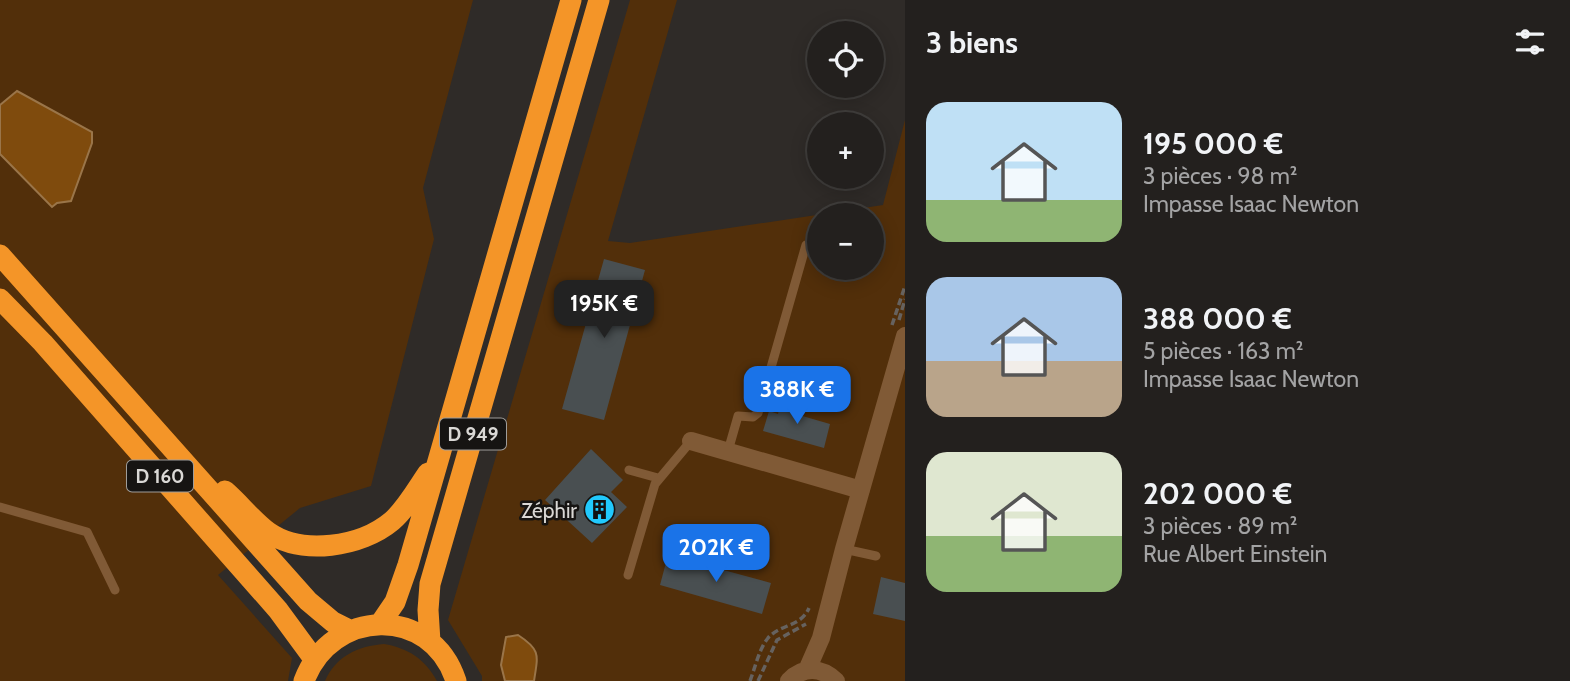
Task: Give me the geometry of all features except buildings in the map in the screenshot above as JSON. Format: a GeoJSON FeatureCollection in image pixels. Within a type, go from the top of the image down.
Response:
{"type":"FeatureCollection","features":[{"type":"Feature","properties":{"kind":"highway","name":"D 949"},"geometry":{"type":"LineString","coordinates":[[380,624],[390,612],[400,590],[571,0]]}},
{"type":"Feature","properties":{"kind":"highway","name":"D 949"},"geometry":{"type":"LineString","coordinates":[[430,642],[430,584],[599,0]]}},
{"type":"Feature","properties":{"kind":"highway","name":"D 160"},"geometry":{"type":"LineString","coordinates":[[0,255],[307,601],[333,622],[349,630]]}},
{"type":"Feature","properties":{"kind":"highway","name":"D 160"},"geometry":{"type":"LineString","coordinates":[[0,299],[43,343],[278,610],[314,659]]}},
{"type":"Feature","properties":{"kind":"highway"},"geometry":{"type":"LineString","coordinates":[[158,433],[268,532],[294,543],[311,545],[349,542],[379,530],[402,510],[439,457]]}},
{"type":"Feature","properties":{"kind":"highway"},"geometry":{"type":"LineString","coordinates":[[304,681],[314,659],[336,638],[349,630],[380,624],[406,629],[430,642],[443,655],[456,681]]}},
{"type":"Feature","properties":{"kind":"street"},"geometry":{"type":"LineString","coordinates":[[789,681],[807,670],[821,639],[905,336]]}},
{"type":"Feature","properties":{"kind":"street"},"geometry":{"type":"LineString","coordinates":[[691,441],[861,490]]}},
{"type":"Feature","properties":{"kind":"street"},"geometry":{"type":"LineString","coordinates":[[821,639],[832,677]]}},
{"type":"Feature","properties":{"kind":"street"},"geometry":{"type":"LineString","coordinates":[[807,670],[832,677]]}},
{"type":"Feature","properties":{"kind":"lane"},"geometry":{"type":"LineString","coordinates":[[728,451],[738,416],[753,417],[758,413],[806,245]]}},
{"type":"Feature","properties":{"kind":"lane"},"geometry":{"type":"LineString","coordinates":[[628,575],[658,478],[691,441]]}},
{"type":"Feature","properties":{"kind":"lane"},"geometry":{"type":"LineString","coordinates":[[629,470],[658,478]]}},
{"type":"Feature","properties":{"kind":"lane"},"geometry":{"type":"LineString","coordinates":[[0,507],[87,532],[115,590]]}},
{"type":"Feature","properties":{"kind":"lane"},"geometry":{"type":"LineString","coordinates":[[844,550],[876,556]]}},
{"type":"Feature","properties":{"kind":"shaded area"},"geometry":{"type":"Polygon","coordinates":[[[0,0],[473,0],[423,188],[434,239],[371,486],[300,508],[218,575],[292,658],[288,681],[0,681],[0,0]]]}},
{"type":"Feature","properties":{"kind":"shaded area"},"geometry":{"type":"Polygon","coordinates":[[[630,0],[677,0],[608,241],[630,243],[807,216],[807,280],[884,280],[884,203],[905,120],[905,681],[482,681],[482,676],[448,620],[630,0]]]}},
{"type":"Feature","properties":{"kind":"shaded area"},"geometry":{"type":"Polygon","coordinates":[[[17,91],[92,132],[92,143],[71,201],[57,203],[52,207],[0,154],[0,105],[17,91]]]}},
{"type":"Feature","properties":{"kind":"shaded area"},"geometry":{"type":"Polygon","coordinates":[[[518,635],[531,645],[536,654],[534,681],[505,681],[501,665],[506,637],[518,635]]]}},
{"type":"Feature","properties":{"kind":"shaded area"},"geometry":{"type":"Polygon","coordinates":[[[384,644],[401,648],[415,656],[427,666],[437,681],[325,681],[335,665],[349,654],[365,647],[384,644]]]}},
{"type":"Feature","properties":{"kind":"place","name":"Zéphir"},"geometry":{"type":"Point","coordinates":[600,510]}}]}
